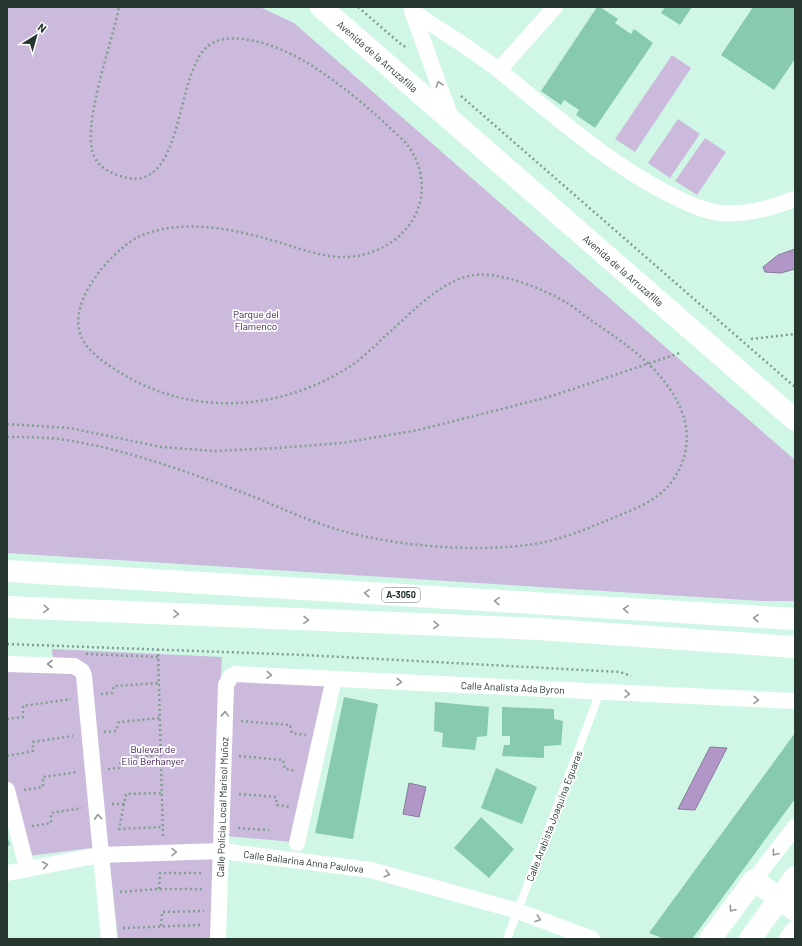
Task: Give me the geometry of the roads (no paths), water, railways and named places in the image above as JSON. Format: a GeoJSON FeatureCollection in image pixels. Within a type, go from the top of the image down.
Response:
{"type":"FeatureCollection","features":[{"type":"Feature","properties":{"kind":"main road","name":"Avenida de la Arruzafilla"},"geometry":{"type":"LineString","coordinates":[[321,7],[795,420]]}},
{"type":"Feature","properties":{"kind":"main road","name":"A-3050"},"geometry":{"type":"LineString","coordinates":[[7,571],[795,619]]}},
{"type":"Feature","properties":{"kind":"main road"},"geometry":{"type":"LineString","coordinates":[[7,607],[539,630],[795,647]]}},
{"type":"Feature","properties":{"kind":"main road"},"geometry":{"type":"LineString","coordinates":[[754,644],[795,656]]}},
{"type":"Feature","properties":{"kind":"main road"},"geometry":{"type":"LineString","coordinates":[[750,939],[787,904],[795,877]]}},
{"type":"Feature","properties":{"kind":"main road"},"geometry":{"type":"LineString","coordinates":[[710,939],[754,880],[787,904]]}},
{"type":"Feature","properties":{"kind":"main road"},"geometry":{"type":"LineString","coordinates":[[790,939],[795,932]]}},
{"type":"Feature","properties":{"kind":"street"},"geometry":{"type":"LineString","coordinates":[[499,70],[555,7]]}},
{"type":"Feature","properties":{"kind":"street"},"geometry":{"type":"LineString","coordinates":[[411,9],[425,42],[452,121]]}},
{"type":"Feature","properties":{"kind":"street"},"geometry":{"type":"LineString","coordinates":[[411,9],[499,70],[579,136],[640,179],[694,206],[721,213],[747,213],[774,207],[795,199]]}},
{"type":"Feature","properties":{"kind":"street"},"geometry":{"type":"LineString","coordinates":[[7,664],[74,666],[82,671],[84,676],[97,805],[100,856],[114,934]]}},
{"type":"Feature","properties":{"kind":"street","name":"Calle Analista Ada Byron"},"geometry":{"type":"LineString","coordinates":[[231,676],[241,674],[795,701]]}},
{"type":"Feature","properties":{"kind":"street","name":"Calle Policía Local Marisol Muñoz"},"geometry":{"type":"LineString","coordinates":[[218,939],[226,685],[231,676]]}},
{"type":"Feature","properties":{"kind":"street"},"geometry":{"type":"LineString","coordinates":[[296,843],[332,687]]}},
{"type":"Feature","properties":{"kind":"street"},"geometry":{"type":"LineString","coordinates":[[7,791],[27,868]]}},
{"type":"Feature","properties":{"kind":"street"},"geometry":{"type":"LineString","coordinates":[[754,880],[795,826]]}},
{"type":"Feature","properties":{"kind":"street","name":"Calle Bailarina Anna Paulova"},"geometry":{"type":"LineString","coordinates":[[7,873],[27,868],[100,856],[163,852],[221,851],[371,870],[518,911],[592,939]]}},
{"type":"Feature","properties":{"kind":"lane","name":"Calle Arabista Joaquina Eguaras"},"geometry":{"type":"LineString","coordinates":[[507,939],[600,692]]}},
{"type":"Feature","properties":{"kind":"park label","name":"Parque del Flamenco"},"geometry":{"type":"Point","coordinates":[256,320]}},
{"type":"Feature","properties":{"kind":"park label","name":"Bulevar de Elio Berhanyer"},"geometry":{"type":"Point","coordinates":[153,754]}}]}
